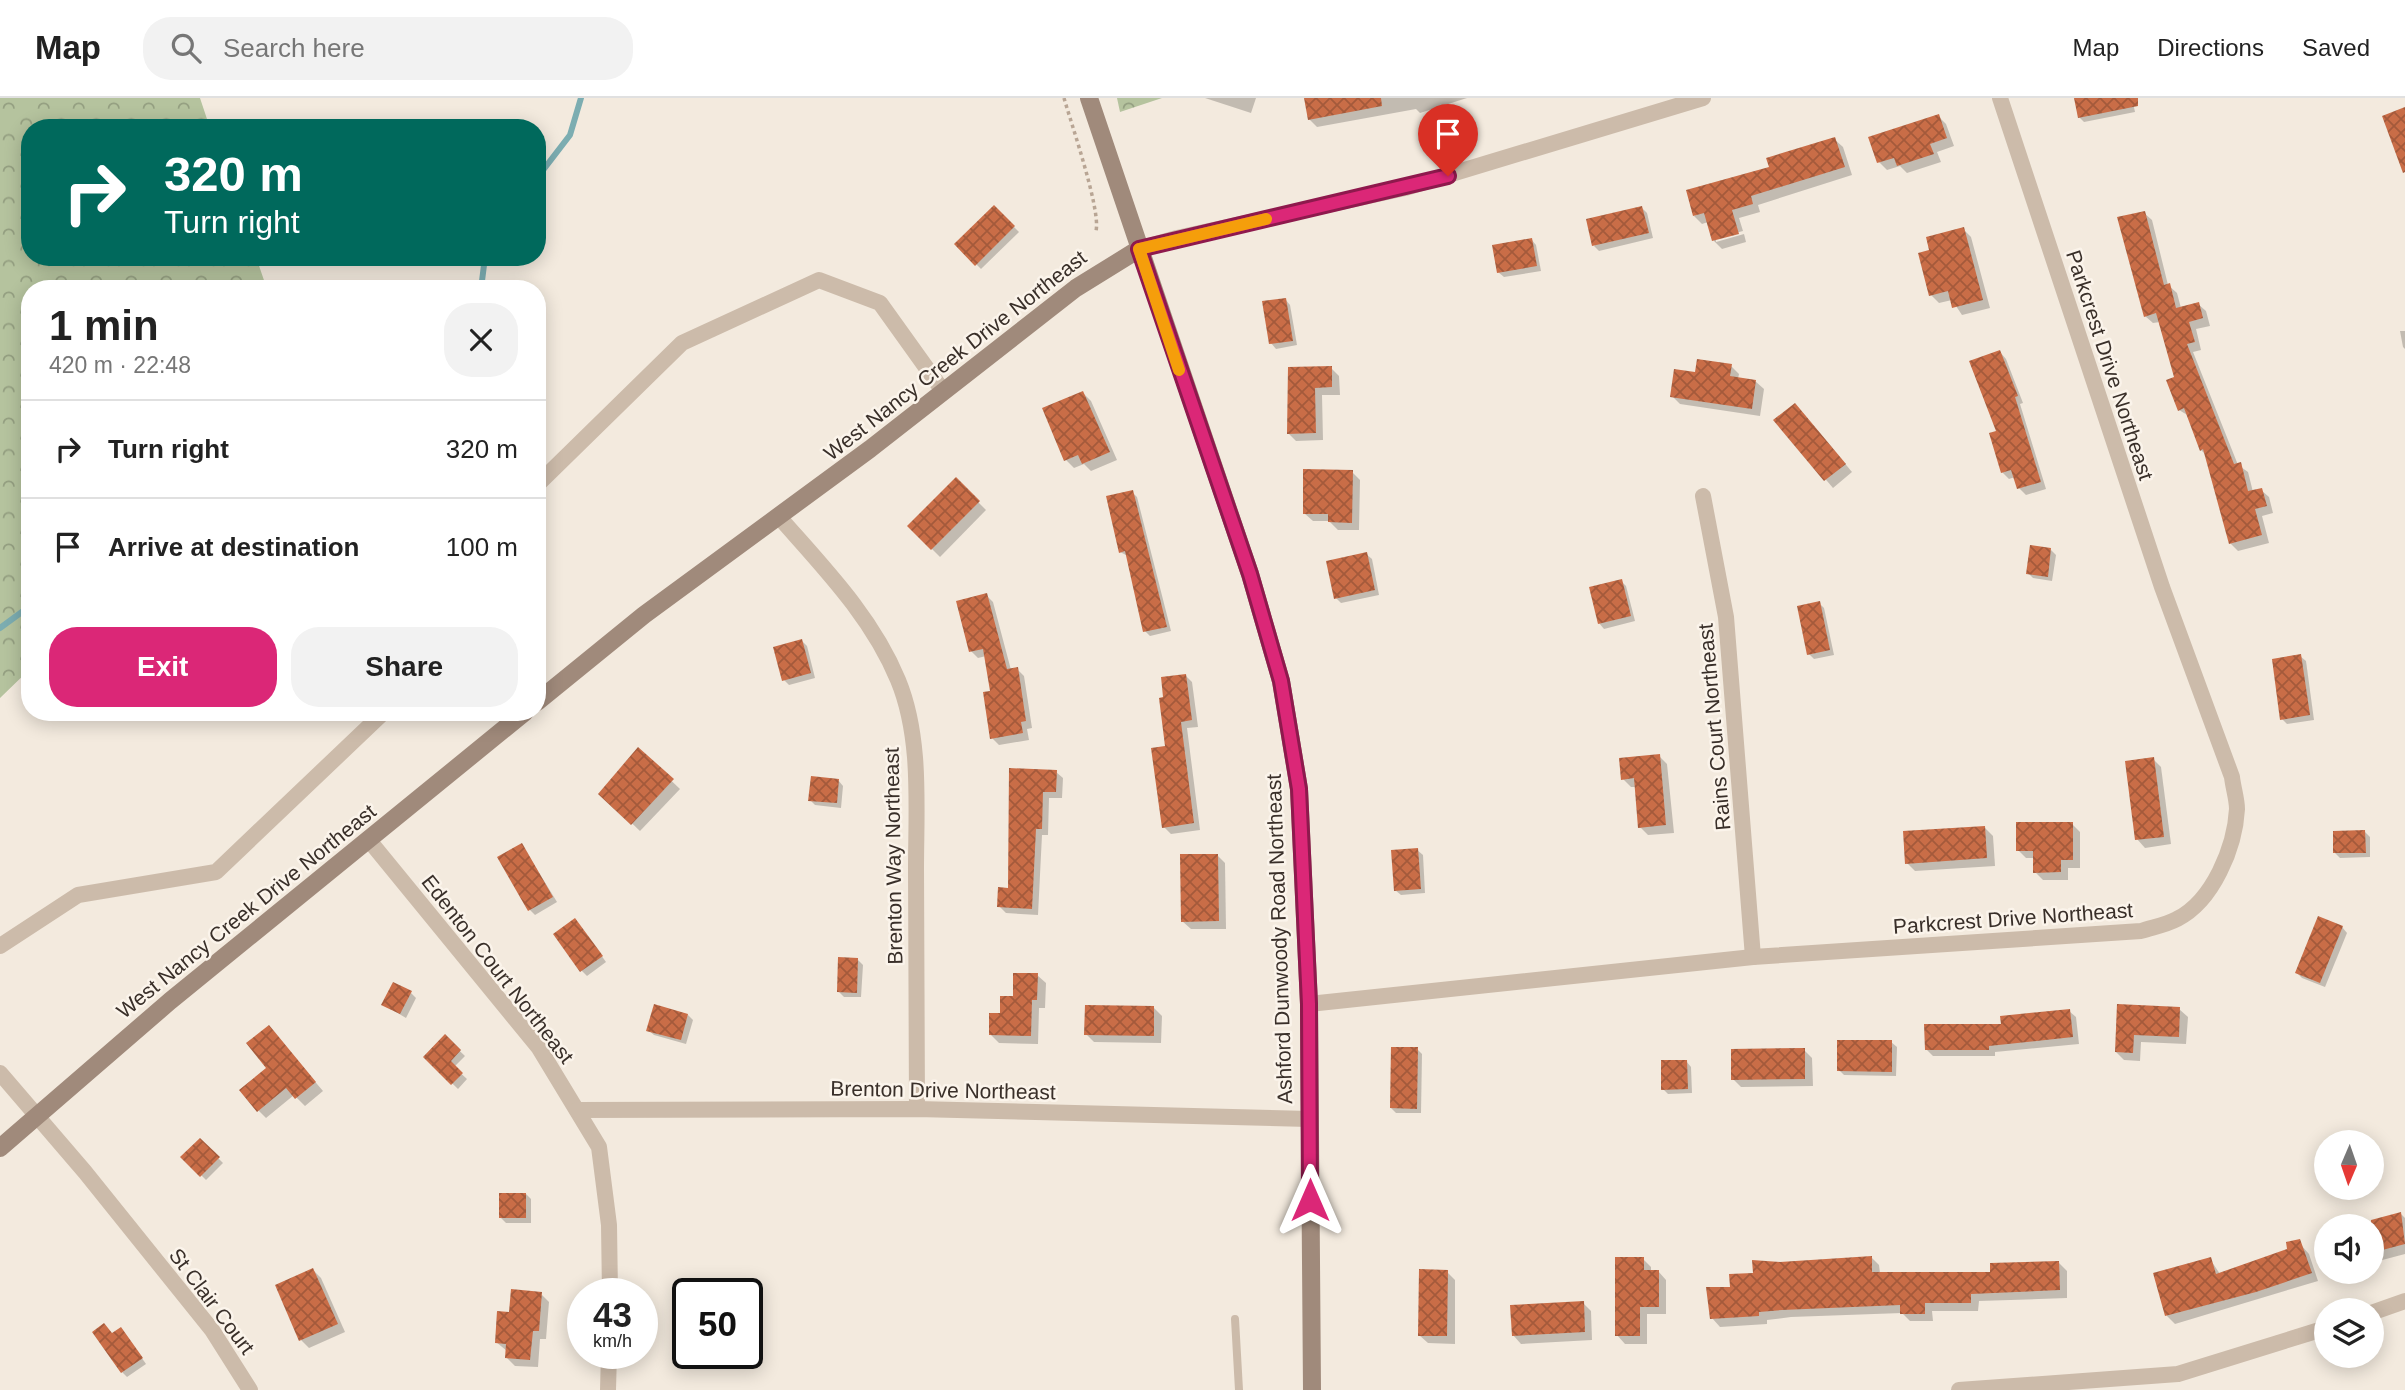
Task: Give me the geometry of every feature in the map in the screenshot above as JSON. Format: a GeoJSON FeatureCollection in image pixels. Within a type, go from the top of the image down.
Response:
{"type":"FeatureCollection","features":[{"type":"Feature","properties":{"kind":"street","name":"Ashford Dunwoody Road Northeast"},"geometry":{"type":"LineString","coordinates":[[1089,98],[1250,574],[1281,681],[1299,789],[1309,1004],[1311,1390]]}},
{"type":"Feature","properties":{"kind":"street","name":"West Nancy Creek Drive Northeast"},"geometry":{"type":"LineString","coordinates":[[546,695],[644,615],[780,518],[1076,288],[1139,249],[1177,238],[1405,188],[1703,98]]}},
{"type":"Feature","properties":{"kind":"street","name":"Parkcrest Drive Northeast"},"geometry":{"type":"LineString","coordinates":[[1309,1004],[1753,957],[2141,931],[2178,919],[2200,901],[2218,874],[2230,843],[2237,808],[2232,777],[2162,587],[2000,98]]}},
{"type":"Feature","properties":{"kind":"street"},"geometry":{"type":"LineString","coordinates":[[546,476],[682,343],[819,280],[880,303],[943,391]]}},
{"type":"Feature","properties":{"kind":"street","name":"Rains Court Northeast"},"geometry":{"type":"LineString","coordinates":[[1703,496],[1726,617],[1753,957]]}},
{"type":"Feature","properties":{"kind":"street","name":"Brenton Way Northeast"},"geometry":{"type":"LineString","coordinates":[[780,518],[847,594],[879,640],[899,682],[912,729],[916,785],[917,1109]]}},
{"type":"Feature","properties":{"kind":"street"},"geometry":{"type":"LineString","coordinates":[[0,946],[78,895],[216,872],[375,721]]}},
{"type":"Feature","properties":{"kind":"street","name":"West Nancy Creek Drive Northeast"},"geometry":{"type":"LineString","coordinates":[[0,1148],[170,1001],[293,904],[368,839],[514,721]]}},
{"type":"Feature","properties":{"kind":"street","name":"Edenton Court Northeast"},"geometry":{"type":"LineString","coordinates":[[368,839],[539,1048],[599,1147],[609,1225],[610,1278]]}},
{"type":"Feature","properties":{"kind":"street","name":"St Clair Court"},"geometry":{"type":"LineString","coordinates":[[0,1073],[85,1172],[212,1330],[250,1390]]}},
{"type":"Feature","properties":{"kind":"street","name":"Brenton Drive Northeast"},"geometry":{"type":"LineString","coordinates":[[577,1110],[917,1109],[1309,1118]]}},
{"type":"Feature","properties":{"kind":"street"},"geometry":{"type":"LineString","coordinates":[[2384,1308],[2405,1301]]}},
{"type":"Feature","properties":{"kind":"street"},"geometry":{"type":"LineString","coordinates":[[1959,1390],[2178,1374],[2314,1332]]}},
{"type":"Feature","properties":{"kind":"street"},"geometry":{"type":"LineString","coordinates":[[608,1390],[609,1369]]}},
{"type":"Feature","properties":{"kind":"lane"},"geometry":{"type":"LineString","coordinates":[[1235,1319],[1239,1390]]}},
{"type":"Feature","properties":{"kind":"path"},"geometry":{"type":"LineString","coordinates":[[1063,98],[1093,201],[1096,231]]}},
{"type":"Feature","properties":{"kind":"green space"},"geometry":{"type":"Polygon","coordinates":[[[0,98],[200,98],[207,119],[21,119],[21,266],[259,266],[264,280],[21,280],[21,678],[0,698],[0,98]]]}},
{"type":"Feature","properties":{"kind":"green space"},"geometry":{"type":"Polygon","coordinates":[[[1117,98],[1162,98],[1120,112],[1117,98]]]}},
{"type":"Feature","properties":{"kind":"building"},"geometry":{"type":"Polygon","coordinates":[[[1304,98],[1381,98],[1382,106],[1308,120],[1304,98]]]}},
{"type":"Feature","properties":{"kind":"building"},"geometry":{"type":"Polygon","coordinates":[[[2074,98],[2138,98],[2138,106],[2078,118],[2074,98]]]}},
{"type":"Feature","properties":{"kind":"building"},"geometry":{"type":"Polygon","coordinates":[[[2405,107],[2405,172],[2403,173],[2382,116],[2405,107]]]}},
{"type":"Feature","properties":{"kind":"building"},"geometry":{"type":"Polygon","coordinates":[[[1939,114],[1947,138],[1930,144],[1934,154],[1897,166],[1894,158],[1877,163],[1868,137],[1939,114]]]}},
{"type":"Feature","properties":{"kind":"building"},"geometry":{"type":"Polygon","coordinates":[[[1835,137],[1845,167],[1751,196],[1753,204],[1732,210],[1739,234],[1712,241],[1704,213],[1693,216],[1686,190],[1769,167],[1766,158],[1835,137]]]}},
{"type":"Feature","properties":{"kind":"building"},"geometry":{"type":"Polygon","coordinates":[[[994,205],[1015,226],[975,266],[954,244],[994,205]]]}},
{"type":"Feature","properties":{"kind":"building"},"geometry":{"type":"Polygon","coordinates":[[[1642,206],[1649,233],[1592,246],[1586,219],[1642,206]]]}},
{"type":"Feature","properties":{"kind":"building"},"geometry":{"type":"Polygon","coordinates":[[[2145,211],[2164,285],[2170,283],[2176,308],[2199,302],[2203,318],[2189,322],[2195,342],[2187,344],[2234,464],[2241,462],[2248,491],[2262,488],[2267,506],[2255,509],[2262,535],[2229,544],[2203,449],[2200,451],[2184,408],[2178,411],[2166,380],[2174,377],[2156,313],[2144,317],[2117,217],[2145,211]]]}},
{"type":"Feature","properties":{"kind":"building"},"geometry":{"type":"Polygon","coordinates":[[[1964,227],[1983,300],[1952,308],[1948,291],[1929,296],[1918,253],[1929,250],[1926,237],[1964,227]]]}},
{"type":"Feature","properties":{"kind":"building"},"geometry":{"type":"Polygon","coordinates":[[[1532,238],[1537,266],[1497,273],[1492,245],[1532,238]]]}},
{"type":"Feature","properties":{"kind":"building"},"geometry":{"type":"Polygon","coordinates":[[[1286,298],[1293,341],[1269,344],[1262,301],[1286,298]]]}},
{"type":"Feature","properties":{"kind":"building"},"geometry":{"type":"Polygon","coordinates":[[[2000,350],[2018,396],[2015,397],[2041,482],[2017,489],[2011,470],[2001,473],[1989,433],[1996,431],[1969,361],[2000,350]]]}},
{"type":"Feature","properties":{"kind":"building"},"geometry":{"type":"Polygon","coordinates":[[[1697,359],[1732,364],[1730,376],[1756,380],[1752,409],[1670,397],[1674,369],[1695,372],[1697,359]]]}},
{"type":"Feature","properties":{"kind":"building"},"geometry":{"type":"Polygon","coordinates":[[[1332,366],[1332,387],[1315,388],[1316,433],[1287,434],[1288,367],[1332,366]]]}},
{"type":"Feature","properties":{"kind":"building"},"geometry":{"type":"Polygon","coordinates":[[[1083,391],[1110,452],[1082,464],[1078,455],[1064,461],[1042,408],[1083,391]]]}},
{"type":"Feature","properties":{"kind":"building"},"geometry":{"type":"Polygon","coordinates":[[[1795,403],[1846,464],[1824,481],[1773,420],[1795,403]]]}},
{"type":"Feature","properties":{"kind":"building"},"geometry":{"type":"Polygon","coordinates":[[[1303,469],[1353,470],[1352,523],[1328,522],[1328,514],[1303,514],[1303,469]]]}},
{"type":"Feature","properties":{"kind":"building"},"geometry":{"type":"Polygon","coordinates":[[[956,477],[980,501],[931,550],[907,526],[956,477]]]}},
{"type":"Feature","properties":{"kind":"building"},"geometry":{"type":"Polygon","coordinates":[[[1133,490],[1167,627],[1143,632],[1125,551],[1119,553],[1106,496],[1133,490]]]}},
{"type":"Feature","properties":{"kind":"building"},"geometry":{"type":"Polygon","coordinates":[[[2030,545],[2051,548],[2048,577],[2026,574],[2030,545]]]}},
{"type":"Feature","properties":{"kind":"building"},"geometry":{"type":"Polygon","coordinates":[[[1367,552],[1375,590],[1334,599],[1326,561],[1367,552]]]}},
{"type":"Feature","properties":{"kind":"building"},"geometry":{"type":"Polygon","coordinates":[[[1622,579],[1631,616],[1598,624],[1589,587],[1622,579]]]}},
{"type":"Feature","properties":{"kind":"building"},"geometry":{"type":"Polygon","coordinates":[[[987,593],[1007,669],[1018,667],[1026,721],[1021,722],[1023,733],[990,739],[983,692],[990,691],[983,649],[969,652],[956,601],[987,593]]]}},
{"type":"Feature","properties":{"kind":"building"},"geometry":{"type":"Polygon","coordinates":[[[1820,601],[1830,650],[1807,655],[1797,606],[1820,601]]]}},
{"type":"Feature","properties":{"kind":"building"},"geometry":{"type":"Polygon","coordinates":[[[802,639],[811,673],[782,681],[773,647],[802,639]]]}},
{"type":"Feature","properties":{"kind":"building"},"geometry":{"type":"Polygon","coordinates":[[[2301,654],[2310,715],[2280,720],[2272,659],[2301,654]]]}},
{"type":"Feature","properties":{"kind":"building"},"geometry":{"type":"Polygon","coordinates":[[[1186,674],[1192,720],[1181,722],[1194,823],[1162,828],[1151,748],[1165,746],[1159,698],[1163,697],[1161,677],[1186,674]]]}},
{"type":"Feature","properties":{"kind":"building"},"geometry":{"type":"Polygon","coordinates":[[[638,747],[674,779],[631,825],[598,794],[638,747]]]}},
{"type":"Feature","properties":{"kind":"building"},"geometry":{"type":"Polygon","coordinates":[[[1660,754],[1666,825],[1638,828],[1634,778],[1621,780],[1619,758],[1660,754]]]}},
{"type":"Feature","properties":{"kind":"building"},"geometry":{"type":"Polygon","coordinates":[[[2154,757],[2164,837],[2135,840],[2125,761],[2154,757]]]}},
{"type":"Feature","properties":{"kind":"building"},"geometry":{"type":"Polygon","coordinates":[[[1009,768],[1057,770],[1056,792],[1043,792],[1042,829],[1036,829],[1032,909],[997,907],[998,887],[1008,888],[1009,768]]]}},
{"type":"Feature","properties":{"kind":"building"},"geometry":{"type":"Polygon","coordinates":[[[811,776],[839,779],[837,803],[808,801],[811,776]]]}},
{"type":"Feature","properties":{"kind":"building"},"geometry":{"type":"Polygon","coordinates":[[[2016,822],[2073,822],[2073,860],[2061,860],[2061,872],[2033,873],[2033,851],[2016,851],[2016,822]]]}},
{"type":"Feature","properties":{"kind":"building"},"geometry":{"type":"Polygon","coordinates":[[[1985,826],[1987,858],[1905,864],[1903,831],[1985,826]]]}},
{"type":"Feature","properties":{"kind":"building"},"geometry":{"type":"Polygon","coordinates":[[[2365,830],[2366,853],[2333,853],[2333,831],[2365,830]]]}},
{"type":"Feature","properties":{"kind":"building"},"geometry":{"type":"Polygon","coordinates":[[[522,843],[553,897],[528,911],[497,857],[522,843]]]}},
{"type":"Feature","properties":{"kind":"building"},"geometry":{"type":"Polygon","coordinates":[[[1418,848],[1421,889],[1394,891],[1391,850],[1418,848]]]}},
{"type":"Feature","properties":{"kind":"building"},"geometry":{"type":"Polygon","coordinates":[[[1180,854],[1218,854],[1219,921],[1181,922],[1180,854]]]}},
{"type":"Feature","properties":{"kind":"building"},"geometry":{"type":"Polygon","coordinates":[[[2318,916],[2343,926],[2320,983],[2295,973],[2318,916]]]}},
{"type":"Feature","properties":{"kind":"building"},"geometry":{"type":"Polygon","coordinates":[[[575,918],[603,956],[580,972],[553,934],[575,918]]]}},
{"type":"Feature","properties":{"kind":"building"},"geometry":{"type":"Polygon","coordinates":[[[838,957],[858,958],[857,993],[837,992],[838,957]]]}},
{"type":"Feature","properties":{"kind":"building"},"geometry":{"type":"Polygon","coordinates":[[[1013,973],[1038,973],[1037,1000],[1032,1000],[1031,1036],[989,1035],[989,1013],[1000,1013],[1000,996],[1013,996],[1013,973]]]}},
{"type":"Feature","properties":{"kind":"building"},"geometry":{"type":"Polygon","coordinates":[[[393,982],[412,991],[400,1014],[381,1005],[393,982]]]}},
{"type":"Feature","properties":{"kind":"building"},"geometry":{"type":"Polygon","coordinates":[[[654,1004],[688,1014],[681,1040],[646,1031],[654,1004]]]}},
{"type":"Feature","properties":{"kind":"building"},"geometry":{"type":"Polygon","coordinates":[[[2117,1004],[2180,1007],[2179,1037],[2134,1035],[2133,1053],[2115,1052],[2117,1004]]]}},
{"type":"Feature","properties":{"kind":"building"},"geometry":{"type":"Polygon","coordinates":[[[1085,1005],[1154,1006],[1154,1036],[1084,1035],[1085,1005]]]}},
{"type":"Feature","properties":{"kind":"building"},"geometry":{"type":"Polygon","coordinates":[[[2070,1009],[2073,1037],[1989,1046],[1989,1050],[1925,1050],[1924,1024],[2001,1024],[2000,1016],[2070,1009]]]}},
{"type":"Feature","properties":{"kind":"building"},"geometry":{"type":"Polygon","coordinates":[[[269,1025],[316,1082],[295,1099],[286,1088],[257,1112],[239,1090],[266,1068],[246,1043],[269,1025]]]}},
{"type":"Feature","properties":{"kind":"building"},"geometry":{"type":"Polygon","coordinates":[[[445,1034],[461,1050],[451,1061],[463,1073],[451,1085],[423,1057],[445,1034]]]}},
{"type":"Feature","properties":{"kind":"building"},"geometry":{"type":"Polygon","coordinates":[[[1837,1040],[1892,1040],[1892,1072],[1837,1071],[1837,1040]]]}},
{"type":"Feature","properties":{"kind":"building"},"geometry":{"type":"Polygon","coordinates":[[[1391,1047],[1418,1047],[1417,1109],[1390,1108],[1391,1047]]]}},
{"type":"Feature","properties":{"kind":"building"},"geometry":{"type":"Polygon","coordinates":[[[1805,1048],[1805,1079],[1731,1080],[1731,1049],[1805,1048]]]}},
{"type":"Feature","properties":{"kind":"building"},"geometry":{"type":"Polygon","coordinates":[[[1661,1060],[1687,1060],[1688,1089],[1661,1090],[1661,1060]]]}},
{"type":"Feature","properties":{"kind":"building"},"geometry":{"type":"Polygon","coordinates":[[[200,1138],[220,1157],[200,1177],[180,1157],[200,1138]]]}},
{"type":"Feature","properties":{"kind":"building"},"geometry":{"type":"Polygon","coordinates":[[[499,1193],[526,1193],[526,1218],[499,1218],[499,1193]]]}},
{"type":"Feature","properties":{"kind":"building"},"geometry":{"type":"Polygon","coordinates":[[[2401,1212],[2405,1244],[2384,1250],[2384,1217],[2401,1212]]]}},
{"type":"Feature","properties":{"kind":"building"},"geometry":{"type":"Polygon","coordinates":[[[2300,1239],[2312,1273],[2256,1292],[2165,1316],[2153,1273],[2211,1257],[2216,1274],[2287,1249],[2286,1242],[2300,1239]]]}},
{"type":"Feature","properties":{"kind":"building"},"geometry":{"type":"Polygon","coordinates":[[[1872,1256],[1872,1272],[1990,1272],[1990,1263],[2059,1261],[2060,1290],[1971,1294],[1971,1303],[1925,1303],[1925,1314],[1900,1314],[1900,1305],[1782,1310],[1759,1312],[1759,1316],[1710,1319],[1706,1287],[1730,1287],[1729,1274],[1753,1273],[1752,1260],[1780,1262],[1872,1256]]]}},
{"type":"Feature","properties":{"kind":"building"},"geometry":{"type":"Polygon","coordinates":[[[1615,1257],[1644,1257],[1644,1270],[1659,1270],[1659,1307],[1640,1307],[1640,1336],[1615,1336],[1615,1257]]]}},
{"type":"Feature","properties":{"kind":"building"},"geometry":{"type":"Polygon","coordinates":[[[313,1268],[338,1324],[299,1341],[275,1285],[313,1268]]]}},
{"type":"Feature","properties":{"kind":"building"},"geometry":{"type":"Polygon","coordinates":[[[1419,1269],[1448,1270],[1447,1336],[1418,1336],[1419,1269]]]}},
{"type":"Feature","properties":{"kind":"building"},"geometry":{"type":"Polygon","coordinates":[[[511,1289],[542,1292],[539,1331],[533,1331],[530,1360],[505,1358],[506,1344],[495,1343],[497,1311],[509,1312],[511,1289]]]}},
{"type":"Feature","properties":{"kind":"building"},"geometry":{"type":"Polygon","coordinates":[[[1584,1301],[1585,1332],[1512,1336],[1510,1305],[1584,1301]]]}},
{"type":"Feature","properties":{"kind":"building"},"geometry":{"type":"Polygon","coordinates":[[[104,1323],[112,1333],[121,1327],[143,1358],[121,1373],[92,1332],[104,1323]]]}},
{"type":"Feature","properties":{"kind":"waterway"},"geometry":{"type":"LineString","coordinates":[[546,166],[570,135],[581,98]]}},
{"type":"Feature","properties":{"kind":"waterway"},"geometry":{"type":"LineString","coordinates":[[482,280],[484,266]]}},
{"type":"Feature","properties":{"kind":"waterway"},"geometry":{"type":"LineString","coordinates":[[0,628],[21,613]]}},
{"type":"Feature","properties":{"kind":"slow traffic"},"geometry":{"type":"LineString","coordinates":[[1179,370],[1139,249],[1266,219]]}},
{"type":"Feature","properties":{"kind":"route"},"geometry":{"type":"LineString","coordinates":[[1310,1200],[1309,1004],[1299,789],[1281,681],[1250,574],[1139,249],[1448,176]]}}]}
